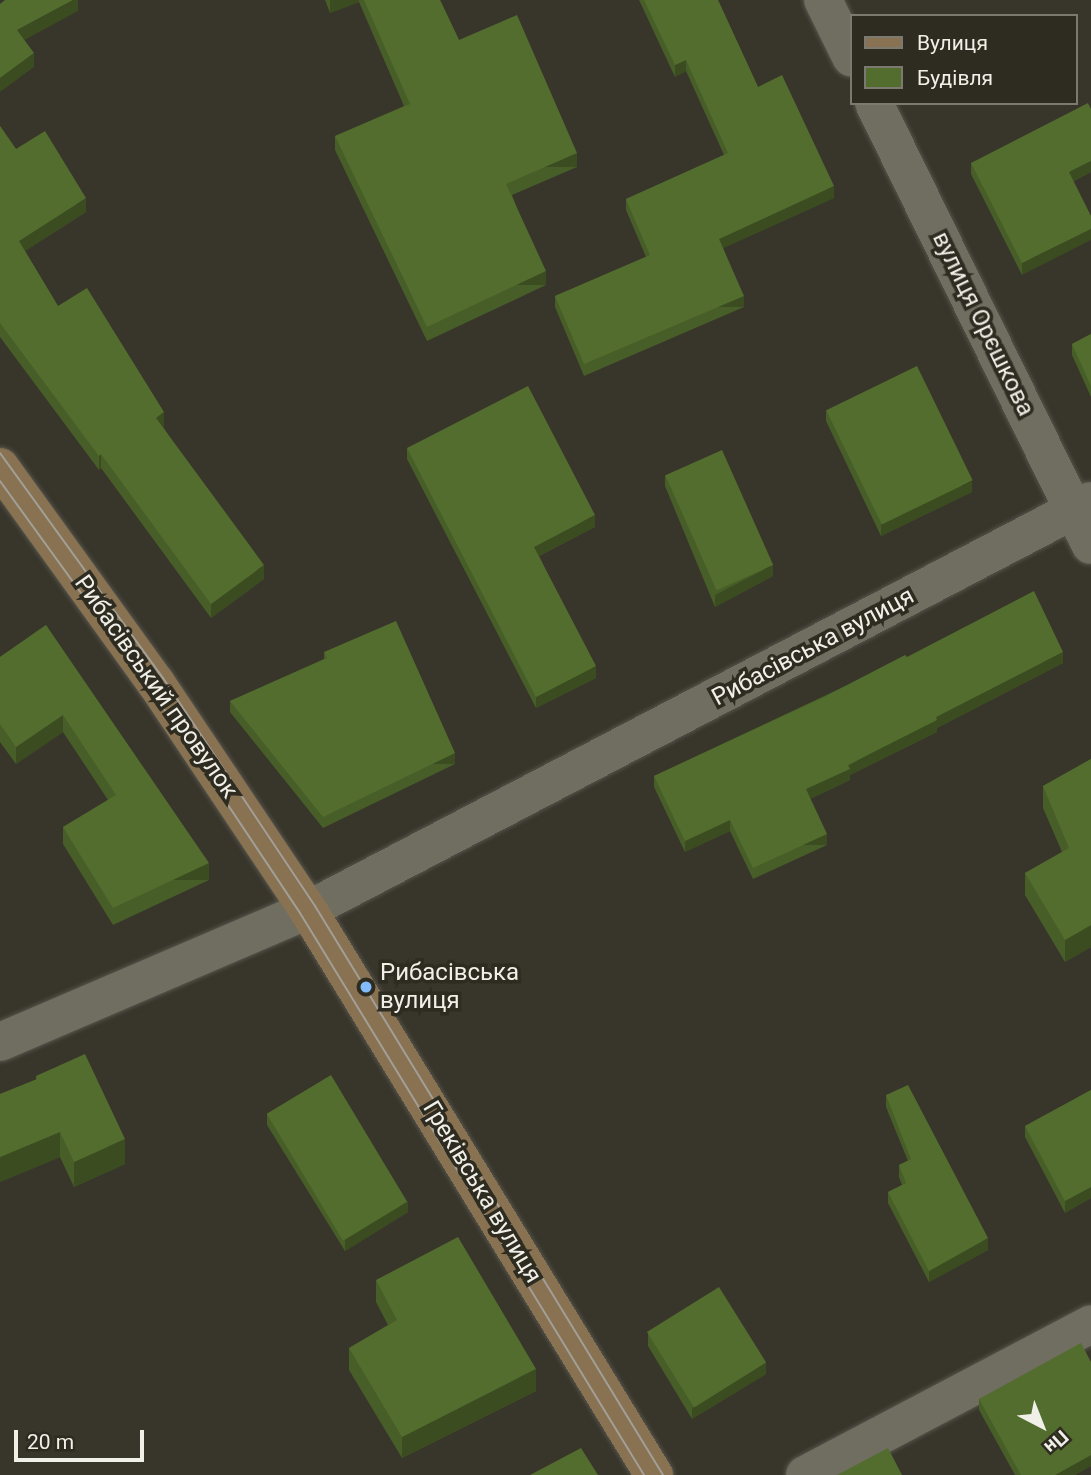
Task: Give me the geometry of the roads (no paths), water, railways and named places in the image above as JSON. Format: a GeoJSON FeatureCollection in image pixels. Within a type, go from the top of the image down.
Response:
{"type":"FeatureCollection","features":[{"type":"Feature","properties":{"kind":"main road","name":"Рибасівський провулок"},"geometry":{"type":"LineString","coordinates":[[0,467],[156,683],[308,910]]}},
{"type":"Feature","properties":{"kind":"main road","name":"Греківська вулиця"},"geometry":{"type":"LineString","coordinates":[[308,910],[654,1475]]}},
{"type":"Feature","properties":{"kind":"street"},"geometry":{"type":"LineString","coordinates":[[823,0],[850,55]]}},
{"type":"Feature","properties":{"kind":"street","name":"вулиця Орєшкова"},"geometry":{"type":"LineString","coordinates":[[875,105],[1083,505],[1091,545]]}},
{"type":"Feature","properties":{"kind":"street","name":"Рибасівська вулиця"},"geometry":{"type":"LineString","coordinates":[[308,910],[1083,505]]}},
{"type":"Feature","properties":{"kind":"street"},"geometry":{"type":"LineString","coordinates":[[0,1042],[308,910]]}},
{"type":"Feature","properties":{"kind":"street"},"geometry":{"type":"LineString","coordinates":[[805,1475],[1091,1324]]}},
{"type":"Feature","properties":{"kind":"tram line"},"geometry":{"type":"LineString","coordinates":[[0,453],[163,678],[315,906],[663,1475]]}},
{"type":"Feature","properties":{"kind":"tram line"},"geometry":{"type":"LineString","coordinates":[[0,481],[150,688],[300,913],[644,1475]]}},
{"type":"Feature","properties":{"kind":"place","name":"Рибасівська вулиця"},"geometry":{"type":"Point","coordinates":[366,987]}}]}
